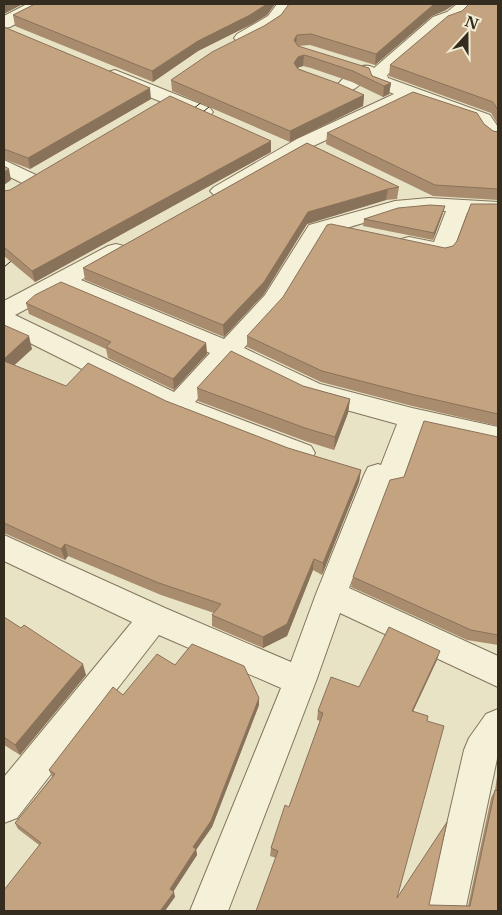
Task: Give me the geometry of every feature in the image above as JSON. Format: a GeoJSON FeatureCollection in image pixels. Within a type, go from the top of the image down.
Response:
{"type":"FeatureCollection","features":[{"type":"Feature","properties":{"kind":"street"},"geometry":{"type":"LineString","coordinates":[[4,23],[39,4]]}},
{"type":"Feature","properties":{"kind":"street"},"geometry":{"type":"LineString","coordinates":[[231,44],[274,20],[285,4]]}},
{"type":"Feature","properties":{"kind":"street"},"geometry":{"type":"LineString","coordinates":[[382,106],[336,85],[439,21],[453,16],[467,4]]}},
{"type":"Feature","properties":{"kind":"street"},"geometry":{"type":"LineString","coordinates":[[4,29],[21,36]]}},
{"type":"Feature","properties":{"kind":"street"},"geometry":{"type":"LineString","coordinates":[[101,69],[164,91],[221,120]]}},
{"type":"Feature","properties":{"kind":"street"},"geometry":{"type":"LineString","coordinates":[[364,69],[379,81],[482,120],[498,136]]}},
{"type":"Feature","properties":{"kind":"street"},"geometry":{"type":"LineString","coordinates":[[146,113],[164,91]]}},
{"type":"Feature","properties":{"kind":"street"},"geometry":{"type":"LineString","coordinates":[[206,199],[298,148],[410,94]]}},
{"type":"Feature","properties":{"kind":"street"},"geometry":{"type":"LineString","coordinates":[[482,120],[498,106]]}},
{"type":"Feature","properties":{"kind":"street"},"geometry":{"type":"LineString","coordinates":[[4,166],[39,175],[10,191]]}},
{"type":"Feature","properties":{"kind":"street"},"geometry":{"type":"LineString","coordinates":[[393,187],[429,204]]}},
{"type":"Feature","properties":{"kind":"street"},"geometry":{"type":"LineString","coordinates":[[177,405],[273,301],[318,230],[395,207],[429,204],[498,208]]}},
{"type":"Feature","properties":{"kind":"street"},"geometry":{"type":"LineString","coordinates":[[328,227],[442,251],[458,207]]}},
{"type":"Feature","properties":{"kind":"street"},"geometry":{"type":"LineString","coordinates":[[4,311],[63,281],[130,242]]}},
{"type":"Feature","properties":{"kind":"street"},"geometry":{"type":"LineString","coordinates":[[63,281],[227,350],[312,390],[412,418],[498,437]]}},
{"type":"Feature","properties":{"kind":"street"},"geometry":{"type":"LineString","coordinates":[[4,320],[177,405],[298,452],[324,460]]}},
{"type":"Feature","properties":{"kind":"street"},"geometry":{"type":"LineString","coordinates":[[209,911],[300,681],[331,594],[364,472],[390,479],[412,418]]}},
{"type":"Feature","properties":{"kind":"street"},"geometry":{"type":"LineString","coordinates":[[4,547],[154,618],[300,681]]}},
{"type":"Feature","properties":{"kind":"street"},"geometry":{"type":"LineString","coordinates":[[331,594],[498,672]]}},
{"type":"Feature","properties":{"kind":"street"},"geometry":{"type":"LineString","coordinates":[[4,805],[154,618]]}},
{"type":"Feature","properties":{"kind":"street"},"geometry":{"type":"LineString","coordinates":[[446,911],[481,750],[494,738]]}},
{"type":"Feature","properties":{"kind":"building"},"geometry":{"type":"Polygon","coordinates":[[[35,4],[267,4],[250,15],[198,41],[152,71],[13,15],[35,4]]]}},
{"type":"Feature","properties":{"kind":"building"},"geometry":{"type":"Polygon","coordinates":[[[289,4],[437,4],[433,5],[376,54],[311,34],[297,35],[294,40],[298,46],[369,68],[372,76],[391,83],[384,86],[353,71],[304,55],[298,57],[294,63],[298,69],[364,95],[290,131],[171,80],[212,52],[264,26],[281,15],[289,4]]]}},
{"type":"Feature","properties":{"kind":"building"},"geometry":{"type":"Polygon","coordinates":[[[469,4],[498,4],[498,110],[493,102],[390,65],[448,16],[462,11],[469,4]]]}},
{"type":"Feature","properties":{"kind":"building"},"geometry":{"type":"Polygon","coordinates":[[[4,27],[150,88],[28,158],[4,149],[4,27]]]}},
{"type":"Feature","properties":{"kind":"building"},"geometry":{"type":"Polygon","coordinates":[[[413,92],[477,113],[484,124],[493,131],[498,132],[498,189],[435,185],[327,133],[413,92]]]}},
{"type":"Feature","properties":{"kind":"building"},"geometry":{"type":"Polygon","coordinates":[[[170,96],[271,141],[32,271],[4,247],[4,191],[10,190],[170,96]]]}},
{"type":"Feature","properties":{"kind":"building"},"geometry":{"type":"Polygon","coordinates":[[[307,143],[399,187],[308,212],[264,282],[223,325],[83,268],[307,143]]]}},
{"type":"Feature","properties":{"kind":"building"},"geometry":{"type":"Polygon","coordinates":[[[471,204],[498,204],[498,414],[322,371],[247,336],[283,297],[327,225],[331,224],[445,248],[453,246],[457,241],[471,204]]]}},
{"type":"Feature","properties":{"kind":"building"},"geometry":{"type":"Polygon","coordinates":[[[430,205],[445,206],[434,233],[364,219],[398,208],[430,205]]]}},
{"type":"Feature","properties":{"kind":"building"},"geometry":{"type":"Polygon","coordinates":[[[61,282],[206,343],[173,379],[106,347],[111,342],[26,303],[35,295],[61,282]]]}},
{"type":"Feature","properties":{"kind":"building"},"geometry":{"type":"Polygon","coordinates":[[[4,325],[29,336],[4,359],[4,325]]]}},
{"type":"Feature","properties":{"kind":"building"},"geometry":{"type":"Polygon","coordinates":[[[231,351],[303,386],[350,399],[335,437],[305,428],[197,388],[231,351]]]}},
{"type":"Feature","properties":{"kind":"building"},"geometry":{"type":"Polygon","coordinates":[[[4,361],[66,386],[88,363],[166,401],[288,448],[361,470],[323,563],[314,559],[287,624],[263,637],[212,615],[221,604],[159,583],[65,544],[61,549],[4,523],[4,361]]]}},
{"type":"Feature","properties":{"kind":"building"},"geometry":{"type":"Polygon","coordinates":[[[424,421],[498,437],[498,635],[471,630],[353,577],[390,480],[404,477],[424,421]]]}},
{"type":"Feature","properties":{"kind":"building"},"geometry":{"type":"Polygon","coordinates":[[[4,617],[21,628],[24,625],[83,664],[15,745],[4,737],[4,617]]]}},
{"type":"Feature","properties":{"kind":"building"},"geometry":{"type":"Polygon","coordinates":[[[389,627],[440,651],[412,711],[428,716],[427,721],[444,726],[397,898],[447,822],[429,905],[470,906],[495,790],[498,791],[498,911],[256,911],[278,851],[271,848],[285,805],[289,807],[323,713],[318,711],[331,677],[359,687],[389,627]]]}},
{"type":"Feature","properties":{"kind":"building"},"geometry":{"type":"Polygon","coordinates":[[[192,644],[244,666],[259,698],[211,821],[193,847],[196,849],[170,889],[174,892],[160,911],[4,911],[4,890],[41,843],[15,823],[55,774],[49,770],[113,687],[123,695],[157,654],[175,665],[192,644]]]}},
{"type":"Feature","properties":{"kind":"tram line"},"geometry":{"type":"LineString","coordinates":[[184,116],[212,94]]}},
{"type":"Feature","properties":{"kind":"tram line"},"geometry":{"type":"LineString","coordinates":[[193,120],[220,98]]}},
{"type":"Feature","properties":{"kind":"tram line"},"geometry":{"type":"LineString","coordinates":[[4,267],[21,253]]}}]}
